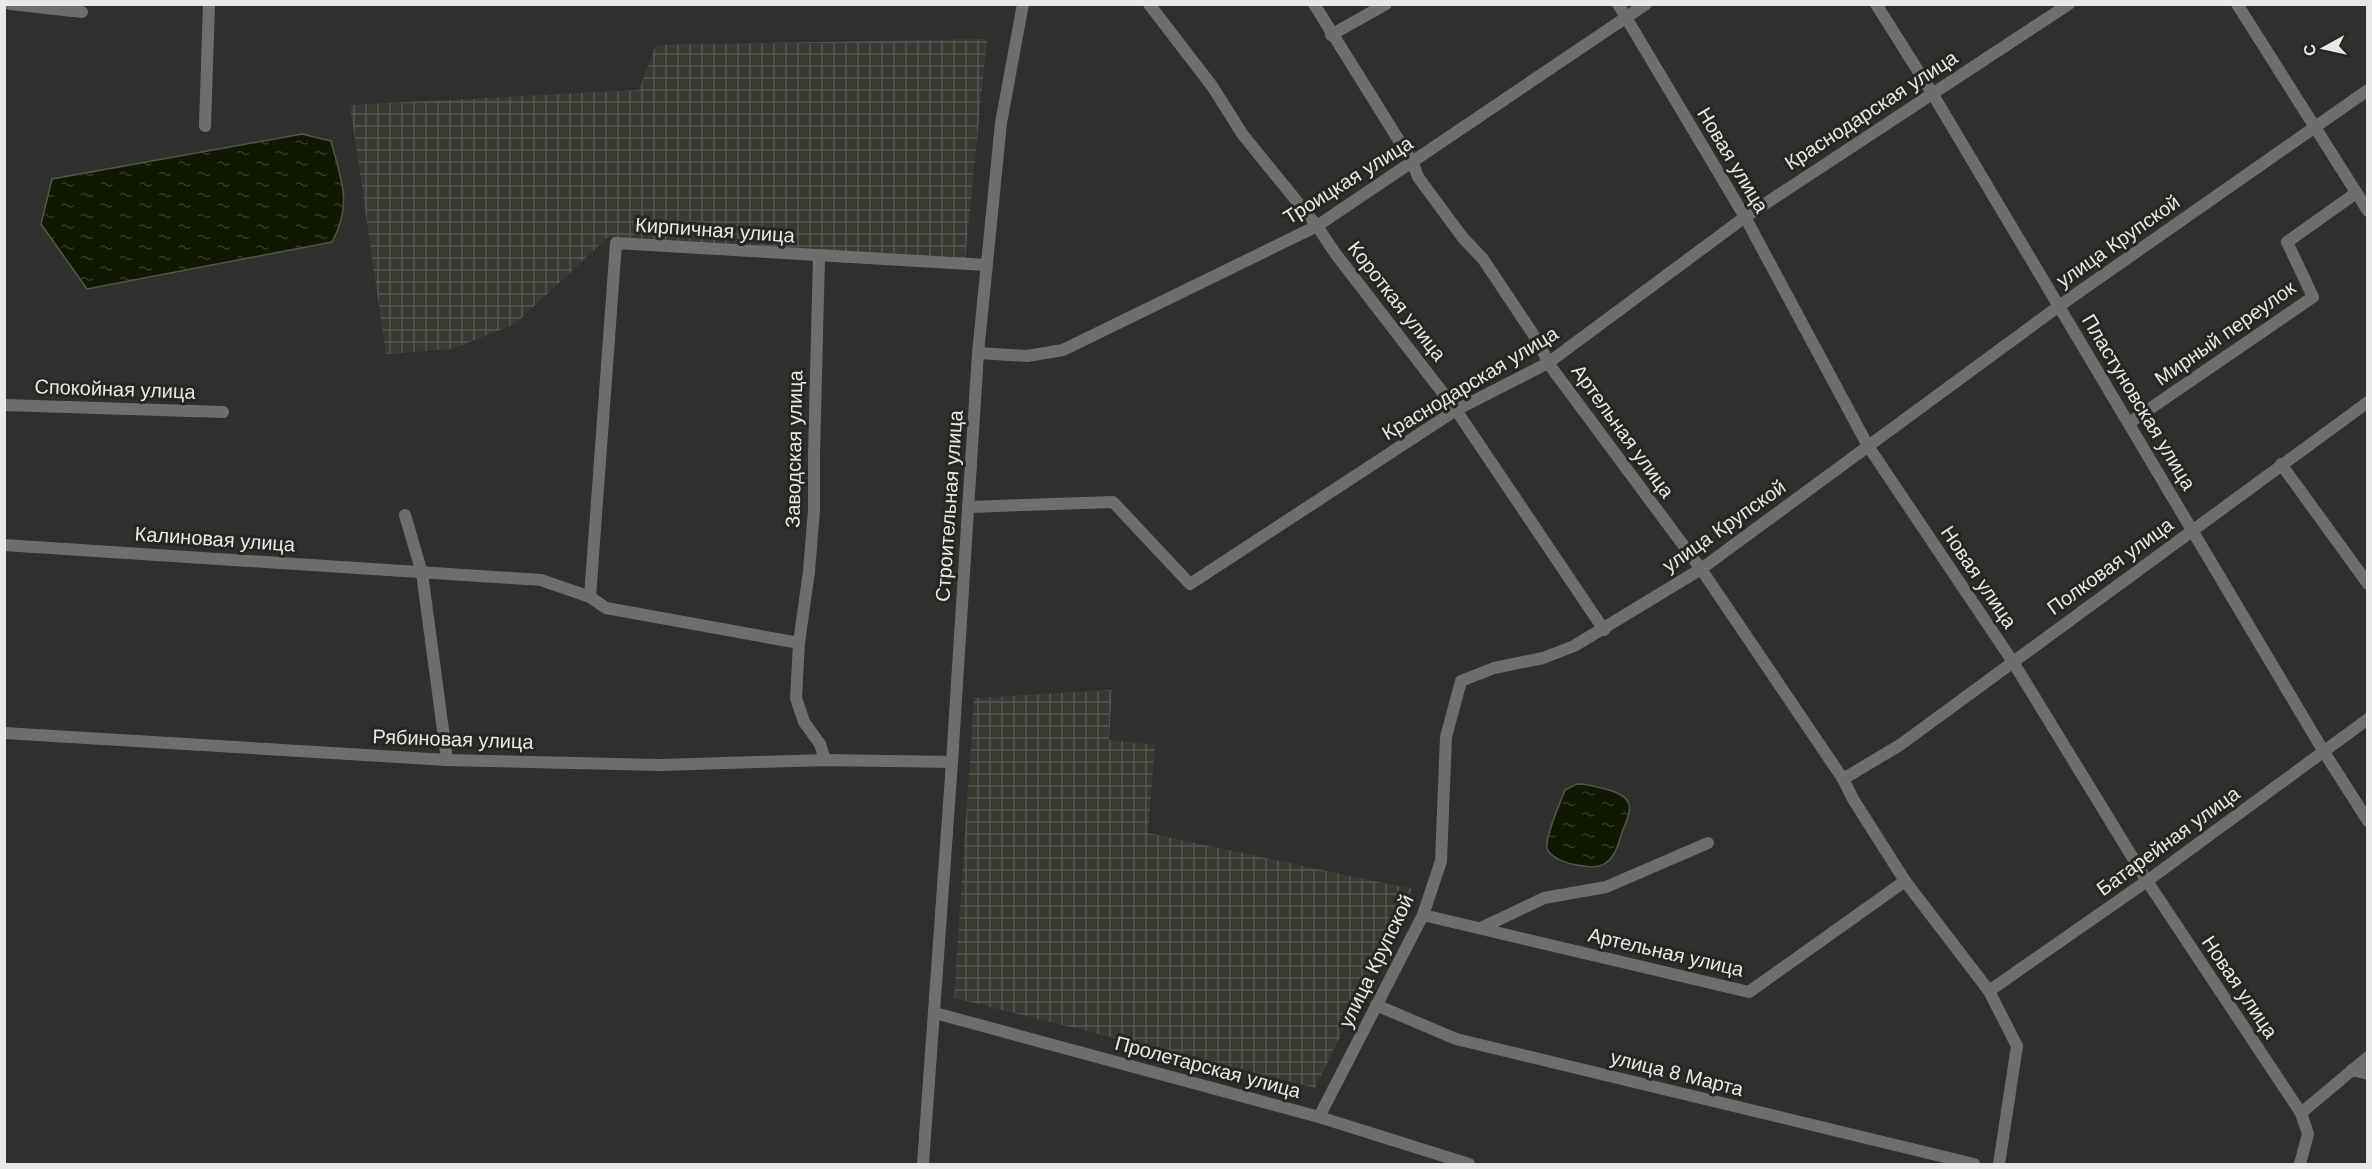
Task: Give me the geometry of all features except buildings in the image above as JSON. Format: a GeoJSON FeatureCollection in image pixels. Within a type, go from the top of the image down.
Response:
{"type":"FeatureCollection","features":[{"type":"Feature","properties":{"kind":"street"},"geometry":{"type":"LineString","coordinates":[[10,4],[82,12]]}},
{"type":"Feature","properties":{"kind":"street"},"geometry":{"type":"LineString","coordinates":[[205,126],[209,4]]}},
{"type":"Feature","properties":{"kind":"street","name":"Строительная улица"},"geometry":{"type":"LineString","coordinates":[[923,1164],[978,353],[1001,123],[1023,4]]}},
{"type":"Feature","properties":{"kind":"street","name":"Короткая улица"},"geometry":{"type":"LineString","coordinates":[[1149,4],[1212,86],[1243,135],[1317,226],[1335,253],[1456,410],[1604,630]]}},
{"type":"Feature","properties":{"kind":"street","name":"Артельная улица"},"geometry":{"type":"LineString","coordinates":[[1314,4],[1331,35],[1413,163],[1418,177],[1462,238],[1483,259],[1541,345],[1548,363],[1701,569],[1843,779],[1853,799],[1905,881],[1989,991],[2017,1046],[1999,1164]]}},
{"type":"Feature","properties":{"kind":"street"},"geometry":{"type":"LineString","coordinates":[[1331,35],[1386,4]]}},
{"type":"Feature","properties":{"kind":"street","name":"Новая улица"},"geometry":{"type":"LineString","coordinates":[[1618,4],[1745,217],[1868,446],[2013,662],[2147,881],[2301,1113],[2308,1134],[2300,1164]]}},
{"type":"Feature","properties":{"kind":"street","name":"Троицкая улица"},"geometry":{"type":"LineString","coordinates":[[978,353],[1027,356],[1063,350],[1317,226],[1646,4]]}},
{"type":"Feature","properties":{"kind":"street","name":"Пластуновская улица"},"geometry":{"type":"LineString","coordinates":[[1876,4],[1932,93],[2367,821]]}},
{"type":"Feature","properties":{"kind":"street","name":"Краснодарская улица"},"geometry":{"type":"LineString","coordinates":[[968,507],[1113,502],[1190,584],[1456,410],[1548,363],[1745,217],[2069,4]]}},
{"type":"Feature","properties":{"kind":"street"},"geometry":{"type":"LineString","coordinates":[[2237,4],[2367,211]]}},
{"type":"Feature","properties":{"kind":"street","name":"улица Крупской"},"geometry":{"type":"LineString","coordinates":[[1319,1117],[1423,915],[1441,861],[1446,737],[1461,681],[1494,668],[1543,658],[1574,646],[1604,630],[1701,569],[2059,306],[2367,90]]}},
{"type":"Feature","properties":{"kind":"street","name":"Мирный переулок"},"geometry":{"type":"LineString","coordinates":[[2129,423],[2313,297],[2287,242],[2356,193]]}},
{"type":"Feature","properties":{"kind":"street","name":"Кирпичная улица"},"geometry":{"type":"LineString","coordinates":[[591,597],[616,243],[986,265]]}},
{"type":"Feature","properties":{"kind":"street","name":"Заводская улица"},"geometry":{"type":"LineString","coordinates":[[819,256],[814,510],[809,571],[799,642],[796,698],[804,722],[820,744],[825,760]]}},
{"type":"Feature","properties":{"kind":"street","name":"Полковая улица"},"geometry":{"type":"LineString","coordinates":[[1843,779],[1900,745],[2367,402]]}},
{"type":"Feature","properties":{"kind":"street","name":"Спокойная улица"},"geometry":{"type":"LineString","coordinates":[[4,405],[224,412]]}},
{"type":"Feature","properties":{"kind":"street"},"geometry":{"type":"LineString","coordinates":[[2282,464],[2367,584]]}},
{"type":"Feature","properties":{"kind":"street"},"geometry":{"type":"LineString","coordinates":[[405,515],[422,573],[447,760]]}},
{"type":"Feature","properties":{"kind":"street","name":"Калиновая улица"},"geometry":{"type":"LineString","coordinates":[[4,545],[541,580],[591,597],[606,608],[799,642]]}},
{"type":"Feature","properties":{"kind":"street","name":"Батарейная улица"},"geometry":{"type":"LineString","coordinates":[[1989,991],[2147,881],[2367,719]]}},
{"type":"Feature","properties":{"kind":"street","name":"Рябиновая улица"},"geometry":{"type":"LineString","coordinates":[[4,733],[447,760],[661,765],[825,760],[952,762]]}},
{"type":"Feature","properties":{"kind":"street"},"geometry":{"type":"LineString","coordinates":[[1481,928],[1544,898],[1606,887],[1708,843]]}},
{"type":"Feature","properties":{"kind":"street","name":"Артельная улица"},"geometry":{"type":"LineString","coordinates":[[1423,915],[1749,992],[1905,881]]}},
{"type":"Feature","properties":{"kind":"street","name":"улица 8 Марта"},"geometry":{"type":"LineString","coordinates":[[1376,1005],[1456,1040],[1974,1164]]}},
{"type":"Feature","properties":{"kind":"street","name":"Пролетарская улица"},"geometry":{"type":"LineString","coordinates":[[935,1013],[1319,1117],[1468,1164]]}},
{"type":"Feature","properties":{"kind":"street"},"geometry":{"type":"LineString","coordinates":[[2301,1113],[2367,1057]]}},
{"type":"Feature","properties":{"kind":"street"},"geometry":{"type":"LineString","coordinates":[[2352,1070],[2367,1074]]}},
{"type":"Feature","properties":{"kind":"shaded area"},"geometry":{"type":"Polygon","coordinates":[[[987,39],[965,260],[607,238],[515,324],[452,349],[386,354],[350,105],[639,90],[656,45],[987,39]]]}},
{"type":"Feature","properties":{"kind":"shaded area"},"geometry":{"type":"Polygon","coordinates":[[[1112,690],[1109,740],[1155,745],[1148,833],[1412,889],[1315,1088],[954,998],[974,698],[1112,690]]]}},
{"type":"Feature","properties":{"kind":"water"},"geometry":{"type":"Polygon","coordinates":[[[302,134],[331,141],[341,180],[344,204],[332,242],[87,289],[41,224],[52,179],[302,134]]]}},
{"type":"Feature","properties":{"kind":"water"},"geometry":{"type":"Polygon","coordinates":[[[1577,784],[1618,793],[1628,801],[1628,817],[1615,852],[1605,864],[1590,867],[1570,864],[1557,859],[1548,851],[1550,831],[1565,790],[1577,784]]]}}]}
